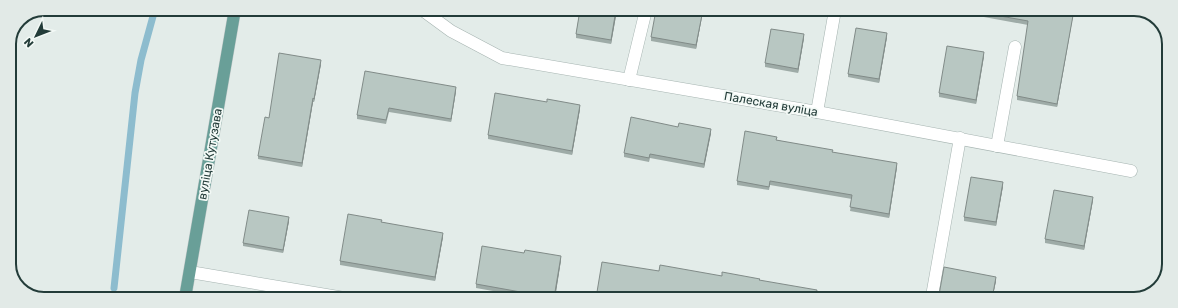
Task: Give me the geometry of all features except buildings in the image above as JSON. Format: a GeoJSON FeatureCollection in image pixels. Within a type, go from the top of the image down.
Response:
{"type":"FeatureCollection","features":[{"type":"Feature","properties":{"kind":"main road","name":"вуліца Кутузава"},"geometry":{"type":"LineString","coordinates":[[186,292],[235,16]]}},
{"type":"Feature","properties":{"kind":"street","name":"Палеская вуліца"},"geometry":{"type":"LineString","coordinates":[[431,16],[451,31],[502,58],[818,112],[1131,171]]}},
{"type":"Feature","properties":{"kind":"street"},"geometry":{"type":"LineString","coordinates":[[630,80],[645,16]]}},
{"type":"Feature","properties":{"kind":"street"},"geometry":{"type":"LineString","coordinates":[[818,112],[834,16]]}},
{"type":"Feature","properties":{"kind":"street"},"geometry":{"type":"LineString","coordinates":[[997,146],[1015,47]]}},
{"type":"Feature","properties":{"kind":"street"},"geometry":{"type":"LineString","coordinates":[[933,292],[960,138]]}},
{"type":"Feature","properties":{"kind":"street"},"geometry":{"type":"LineString","coordinates":[[190,272],[308,292]]}},
{"type":"Feature","properties":{"kind":"waterway"},"geometry":{"type":"LineString","coordinates":[[114,288],[135,93],[141,60],[153,16]]}}]}
